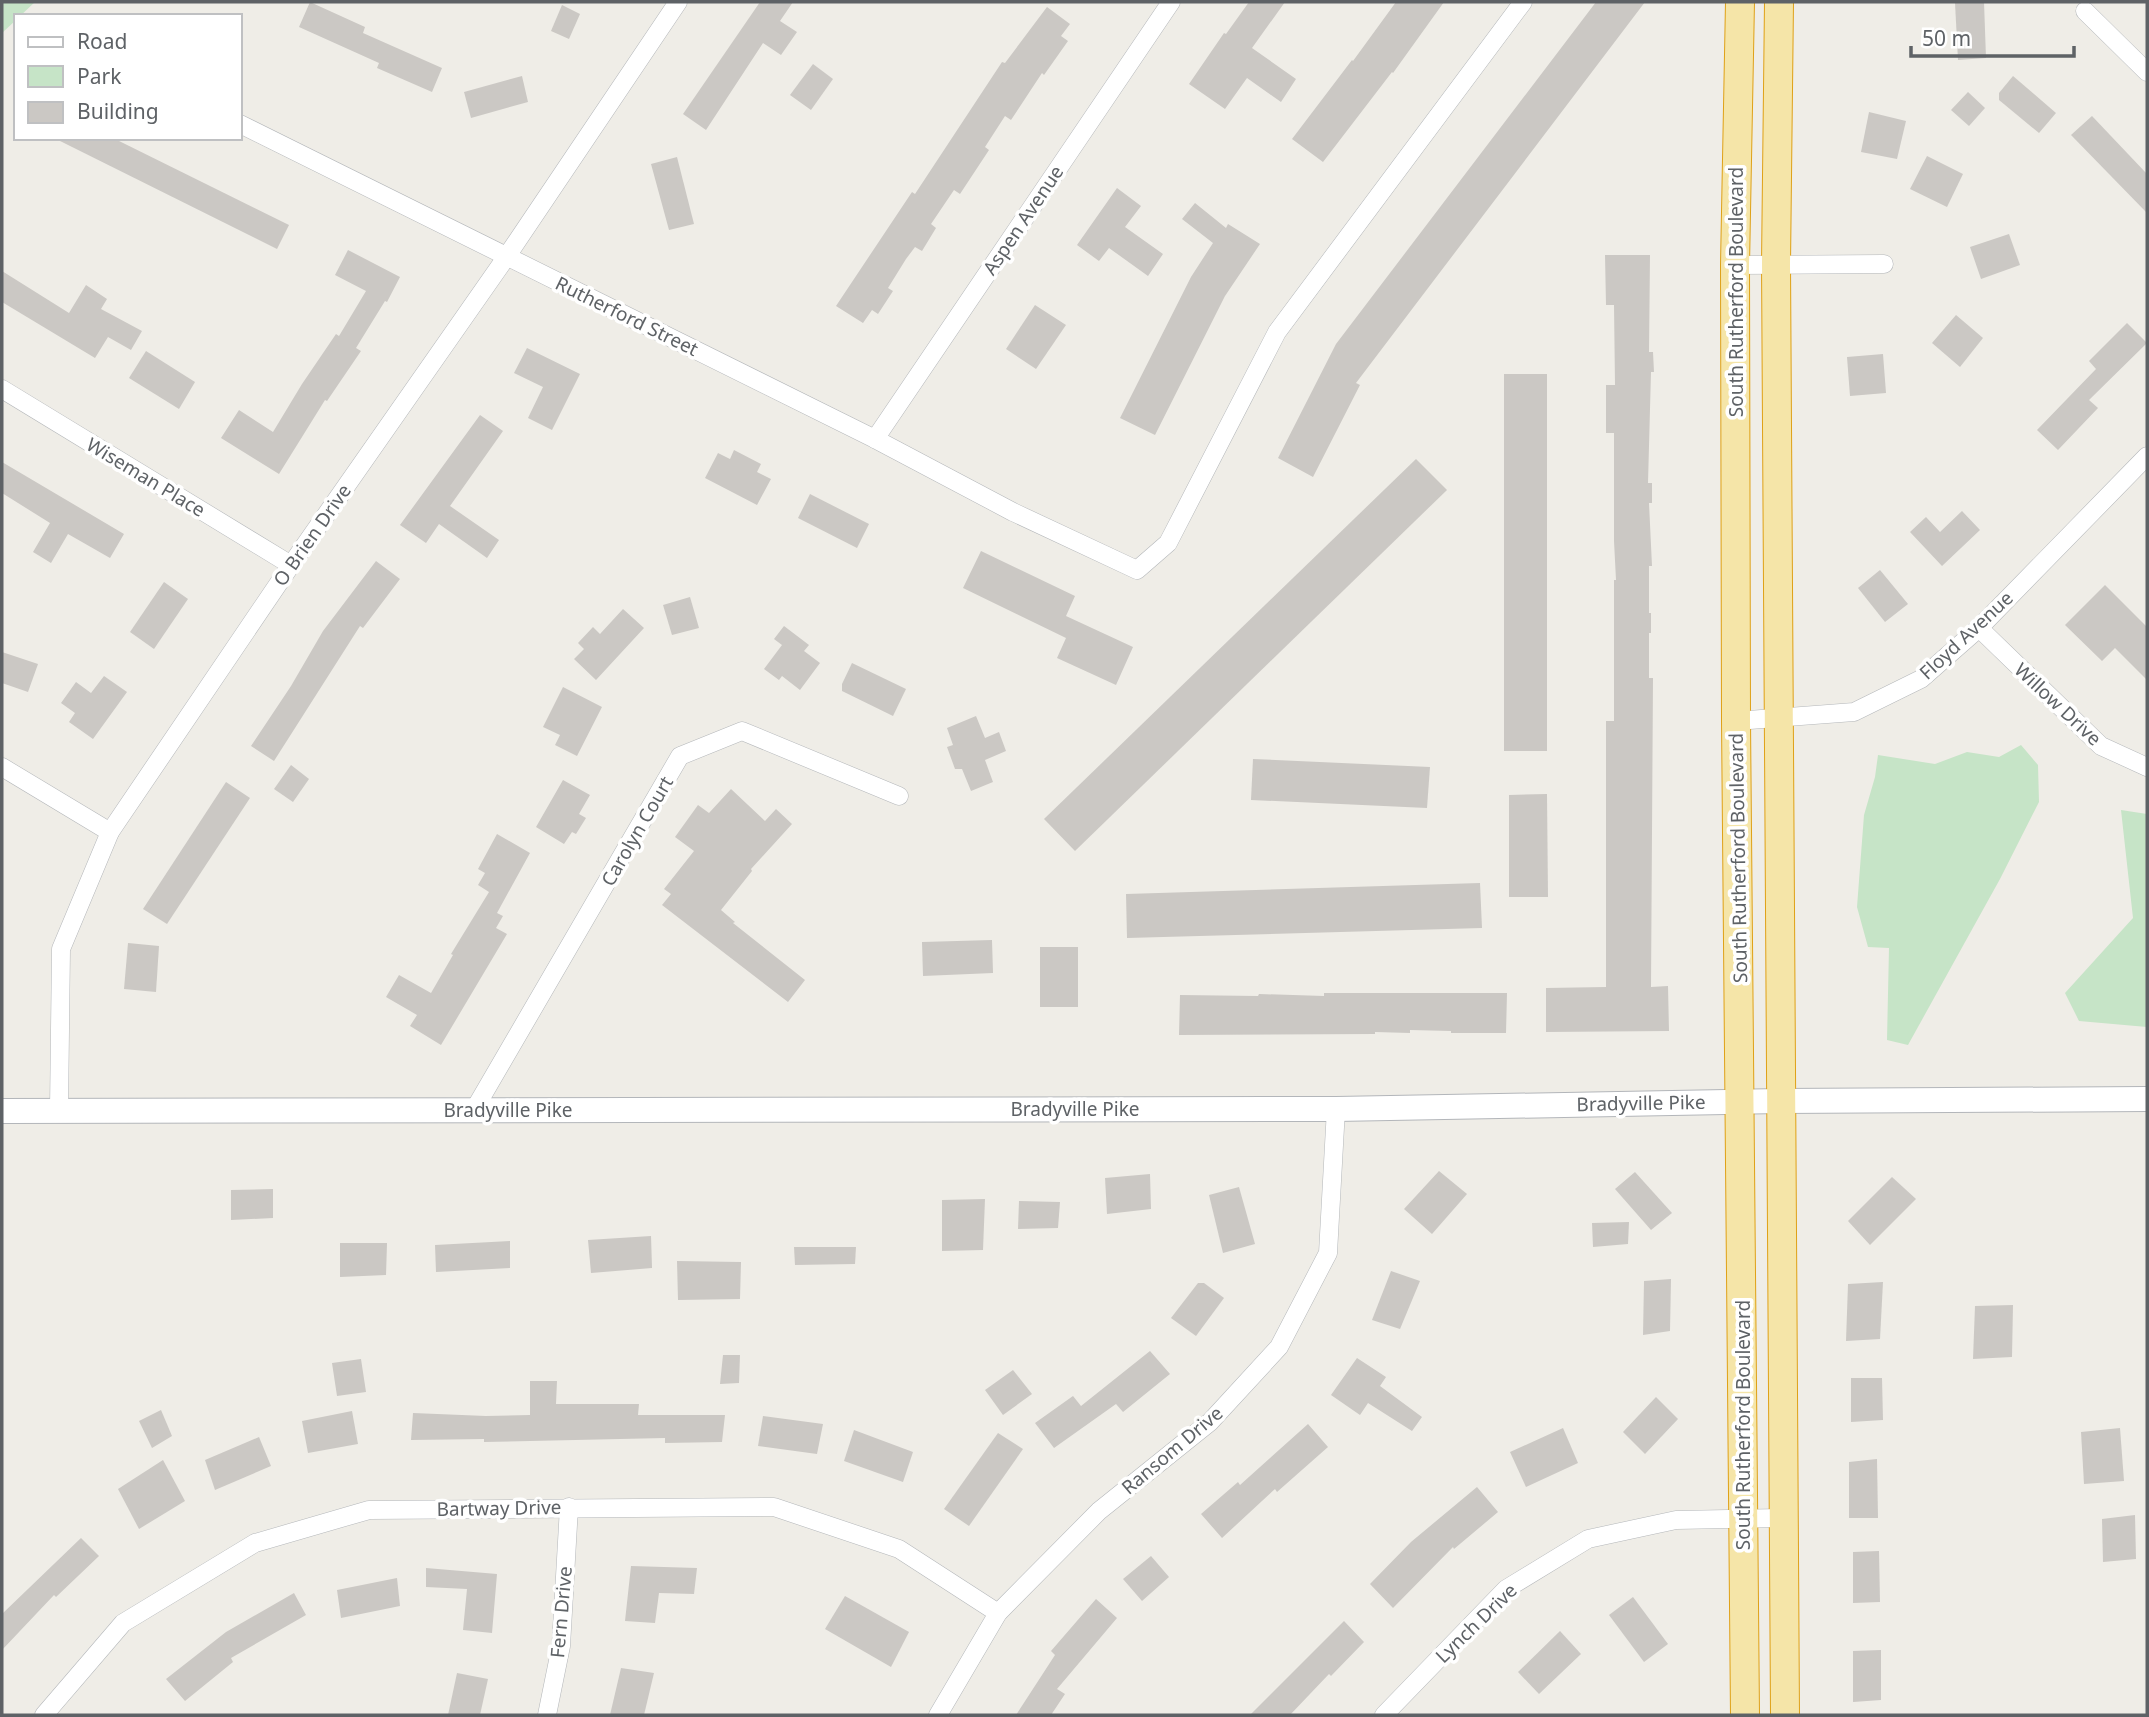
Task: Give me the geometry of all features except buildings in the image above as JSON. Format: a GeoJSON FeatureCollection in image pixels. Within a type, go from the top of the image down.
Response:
{"type":"FeatureCollection","features":[{"type":"Feature","properties":{"kind":"highway","name":"South Rutherford Boulevard"},"geometry":{"type":"LineString","coordinates":[[1740,2],[1735,265],[1745,1715]]}},
{"type":"Feature","properties":{"kind":"highway","name":"South Rutherford Boulevard"},"geometry":{"type":"LineString","coordinates":[[1779,2],[1776,264],[1785,1715]]}},
{"type":"Feature","properties":{"kind":"main road","name":"Bradyville Pike"},"geometry":{"type":"LineString","coordinates":[[2,1111],[1336,1109],[1741,1101],[2147,1099]]}},
{"type":"Feature","properties":{"kind":"street","name":"O Brien Drive"},"geometry":{"type":"LineString","coordinates":[[59,1110],[61,950],[110,832],[291,565],[507,256],[678,2]]}},
{"type":"Feature","properties":{"kind":"street","name":"Aspen Avenue"},"geometry":{"type":"LineString","coordinates":[[875,439],[1171,2]]}},
{"type":"Feature","properties":{"kind":"street","name":"Rutherford Street"},"geometry":{"type":"LineString","coordinates":[[242,125],[875,439],[1013,512],[1137,570],[1168,543],[1277,332],[1522,2]]}},
{"type":"Feature","properties":{"kind":"street"},"geometry":{"type":"LineString","coordinates":[[2085,11],[2147,72]]}},
{"type":"Feature","properties":{"kind":"street"},"geometry":{"type":"LineString","coordinates":[[1735,265],[1884,264]]}},
{"type":"Feature","properties":{"kind":"street","name":"Wiseman Place"},"geometry":{"type":"LineString","coordinates":[[2,389],[291,565]]}},
{"type":"Feature","properties":{"kind":"street","name":"Floyd Avenue"},"geometry":{"type":"LineString","coordinates":[[1737,721],[1854,712],[1921,679],[1979,628],[2147,456]]}},
{"type":"Feature","properties":{"kind":"street","name":"Willow Drive"},"geometry":{"type":"LineString","coordinates":[[1979,628],[2101,746],[2147,767]]}},
{"type":"Feature","properties":{"kind":"street","name":"Carolyn Court"},"geometry":{"type":"LineString","coordinates":[[474,1111],[680,756],[743,731],[899,796]]}},
{"type":"Feature","properties":{"kind":"street"},"geometry":{"type":"LineString","coordinates":[[2,767],[110,832]]}},
{"type":"Feature","properties":{"kind":"street","name":"Ransom Drive"},"geometry":{"type":"LineString","coordinates":[[938,1715],[998,1613],[1099,1511],[1210,1422],[1279,1347],[1328,1253],[1336,1109]]}},
{"type":"Feature","properties":{"kind":"street","name":"Fern Drive"},"geometry":{"type":"LineString","coordinates":[[547,1715],[561,1646],[569,1507]]}},
{"type":"Feature","properties":{"kind":"street","name":"Bartway Drive"},"geometry":{"type":"LineString","coordinates":[[44,1715],[123,1623],[255,1543],[369,1510],[774,1507],[899,1549],[998,1613]]}},
{"type":"Feature","properties":{"kind":"street","name":"Lynch Drive"},"geometry":{"type":"LineString","coordinates":[[1384,1715],[1506,1589],[1588,1539],[1676,1520],[1785,1518]]}},
{"type":"Feature","properties":{"kind":"green space"},"geometry":{"type":"Polygon","coordinates":[[[2,2],[35,2],[22,14],[14,14],[14,22],[2,33],[2,2]]]}},
{"type":"Feature","properties":{"kind":"green space"},"geometry":{"type":"Polygon","coordinates":[[[2021,745],[2038,765],[2039,802],[2000,879],[1908,1045],[1887,1040],[1889,948],[1868,947],[1857,907],[1864,815],[1878,755],[1935,764],[1967,752],[1999,757],[2021,745]]]}},
{"type":"Feature","properties":{"kind":"green space"},"geometry":{"type":"Polygon","coordinates":[[[2121,810],[2147,814],[2147,1027],[2079,1021],[2065,993],[2133,918],[2121,810]]]}}]}
